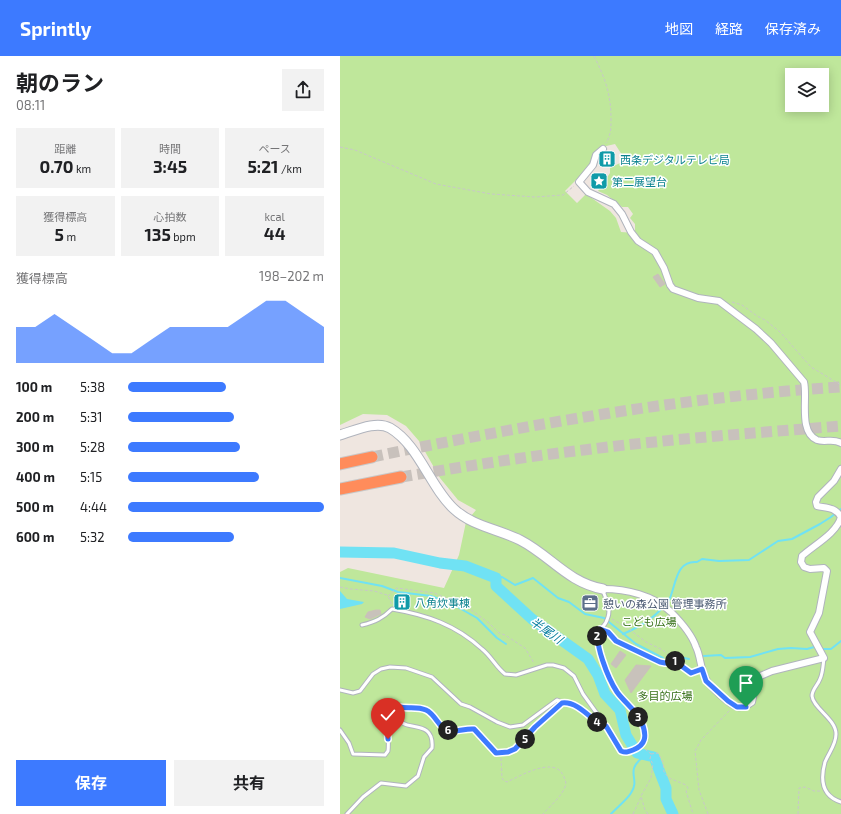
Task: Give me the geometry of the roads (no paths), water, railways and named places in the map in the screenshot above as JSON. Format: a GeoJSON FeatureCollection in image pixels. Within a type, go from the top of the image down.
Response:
{"type":"FeatureCollection","features":[{"type":"Feature","properties":{"kind":"highway"},"geometry":{"type":"LineString","coordinates":[[340,464],[372,457]]}},
{"type":"Feature","properties":{"kind":"highway"},"geometry":{"type":"LineString","coordinates":[[340,489],[401,477]]}},
{"type":"Feature","properties":{"kind":"street"},"geometry":{"type":"LineString","coordinates":[[604,149],[596,155],[593,165],[579,182],[588,192],[614,204],[622,214],[631,232],[638,241],[650,248],[661,260],[667,279],[674,289],[698,298],[719,301],[771,343],[804,382],[806,398],[804,414],[806,425],[812,435],[816,440],[835,440],[841,443]]}},
{"type":"Feature","properties":{"kind":"street"},"geometry":{"type":"LineString","coordinates":[[340,436],[377,425],[389,428],[401,437],[415,454],[443,497],[458,513],[468,520],[520,540],[535,549],[576,580],[591,587],[617,589],[640,594],[660,604],[667,609],[686,630],[696,646],[706,681],[737,707],[746,707],[752,702],[754,684],[763,674],[824,658],[810,632],[819,612],[827,571],[824,568],[810,569],[804,567],[801,562],[802,556],[833,531],[839,523],[841,517],[838,512],[833,509],[817,506],[816,502],[818,497],[834,481],[841,469]]}},
{"type":"Feature","properties":{"kind":"lane"},"geometry":{"type":"LineString","coordinates":[[362,625],[382,618],[392,609],[423,615],[453,627],[466,635],[483,650],[505,674],[516,674],[553,665],[569,671],[578,682],[583,694],[606,726],[621,751],[627,752],[642,746],[644,737],[641,722],[616,691],[606,671],[597,637],[600,629],[605,624],[609,610],[603,589]]}},
{"type":"Feature","properties":{"kind":"lane"},"geometry":{"type":"LineString","coordinates":[[824,658],[820,679],[812,692],[812,697],[813,701],[828,717],[836,733],[834,746],[825,762],[823,782],[824,789],[828,796],[841,802]]}},
{"type":"Feature","properties":{"kind":"lane"},"geometry":{"type":"LineString","coordinates":[[340,690],[352,693],[360,691],[373,674],[381,669],[390,666],[406,668],[432,677],[461,704],[510,727],[523,725],[557,700],[562,703],[570,703],[602,726],[606,726]]}},
{"type":"Feature","properties":{"kind":"lane"},"geometry":{"type":"LineString","coordinates":[[347,814],[363,797],[381,783],[406,786],[418,776],[424,757],[432,748],[432,739],[426,730],[421,727],[403,725],[400,722],[400,712],[404,709],[411,707],[427,710],[443,728],[448,730],[474,729],[496,753],[501,753],[515,749],[535,727],[562,703]]}},
{"type":"Feature","properties":{"kind":"lane"},"geometry":{"type":"LineString","coordinates":[[340,730],[349,743],[353,754],[385,755],[388,751],[388,726],[392,713],[399,707],[404,709]]}},
{"type":"Feature","properties":{"kind":"water"},"geometry":{"type":"Polygon","coordinates":[[[340,591],[347,599],[364,602],[362,604],[340,609],[340,591]]]}},
{"type":"Feature","properties":{"kind":"waterway"},"geometry":{"type":"LineString","coordinates":[[623,634],[649,620],[665,605],[670,598],[678,574],[681,569],[690,562],[697,562],[702,559],[719,561],[749,560],[778,541],[792,539],[820,524],[841,509]]}},
{"type":"Feature","properties":{"kind":"waterway","name":"半尾川"},"geometry":{"type":"LineString","coordinates":[[340,552],[394,553],[440,563],[465,566],[496,578],[496,586],[532,619],[588,659],[598,675],[605,694],[620,710],[626,735],[637,753],[654,757],[666,788],[666,799],[673,814]]}},
{"type":"Feature","properties":{"kind":"waterway"},"geometry":{"type":"LineString","coordinates":[[496,578],[502,577],[515,585],[533,578],[558,598],[569,602],[585,614],[604,618],[636,644],[663,658]]}},
{"type":"Feature","properties":{"kind":"waterway"},"geometry":{"type":"LineString","coordinates":[[340,578],[382,586],[398,592],[431,596],[454,605],[477,618],[497,638],[506,644]]}},
{"type":"Feature","properties":{"kind":"waterway"},"geometry":{"type":"LineString","coordinates":[[821,649],[831,649],[841,641]]}},
{"type":"Feature","properties":{"kind":"waterway"},"geometry":{"type":"LineString","coordinates":[[704,656],[721,655],[725,658],[750,657],[778,649],[817,648]]}},
{"type":"Feature","properties":{"kind":"waterway"},"geometry":{"type":"LineString","coordinates":[[674,656],[689,659]]}},
{"type":"Feature","properties":{"kind":"waterway"},"geometry":{"type":"LineString","coordinates":[[611,814],[627,799],[634,788],[633,771],[637,762],[643,757],[642,755]]}},
{"type":"Feature","properties":{"kind":"tunnel"},"geometry":{"type":"LineString","coordinates":[[372,457],[547,423],[664,405],[841,387]]}},
{"type":"Feature","properties":{"kind":"tunnel"},"geometry":{"type":"LineString","coordinates":[[401,477],[515,459],[616,446],[712,436],[841,426]]}},
{"type":"Feature","properties":{"kind":"place","name":"西条デジタルテレビ局"},"geometry":{"type":"Point","coordinates":[607,159]}},
{"type":"Feature","properties":{"kind":"place","name":"第二展望台"},"geometry":{"type":"Point","coordinates":[599,181]}},
{"type":"Feature","properties":{"kind":"place","name":"八角炊事棟"},"geometry":{"type":"Point","coordinates":[402,602]}},
{"type":"Feature","properties":{"kind":"place","name":"憩いの森公園 管理事務所"},"geometry":{"type":"Point","coordinates":[590,603]}},
{"type":"Feature","properties":{"kind":"park label","name":"こども広場"},"geometry":{"type":"Point","coordinates":[649,621]}},
{"type":"Feature","properties":{"kind":"park label","name":"多目的広場"},"geometry":{"type":"Point","coordinates":[665,695]}}]}
